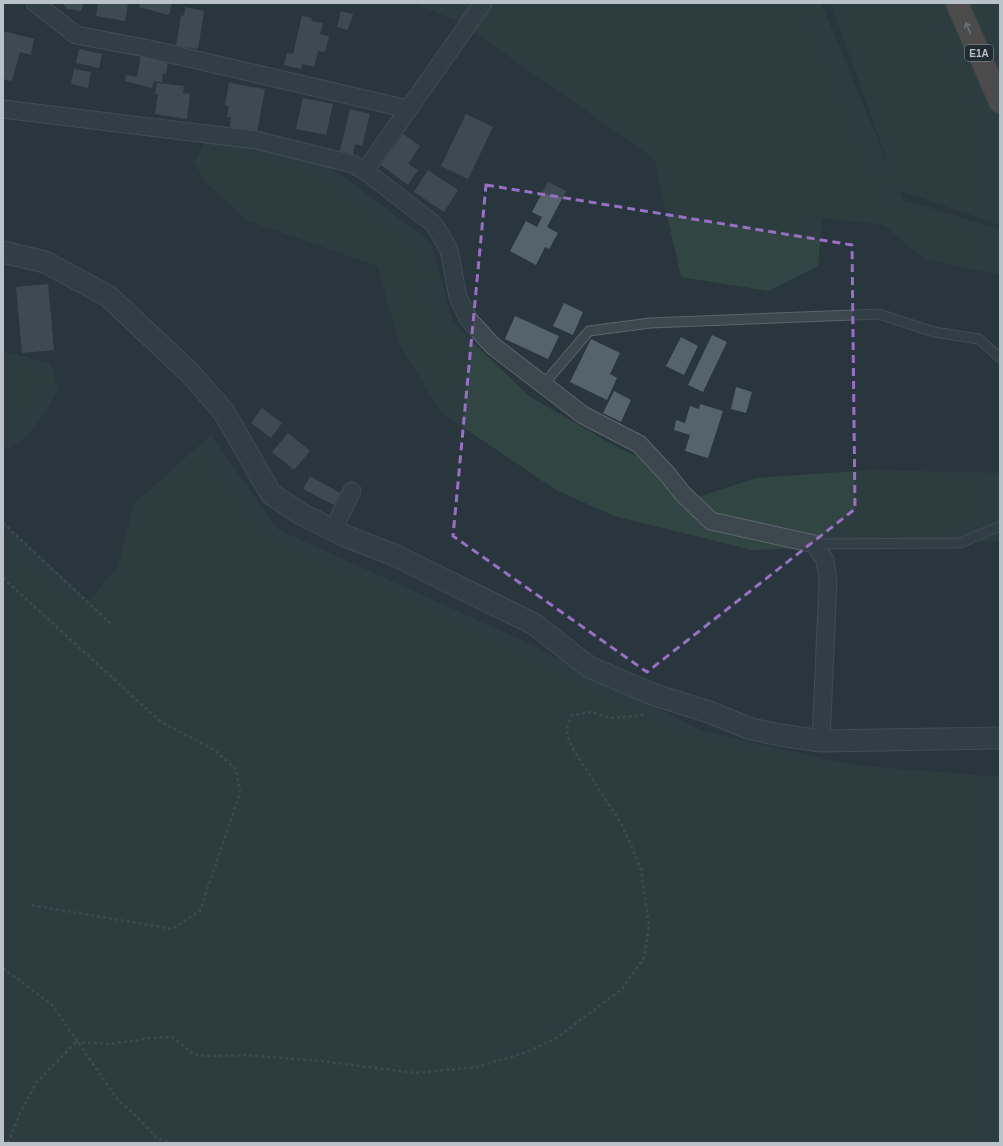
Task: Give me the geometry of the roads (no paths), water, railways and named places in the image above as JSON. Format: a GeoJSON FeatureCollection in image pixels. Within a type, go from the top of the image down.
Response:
{"type":"FeatureCollection","features":[{"type":"Feature","properties":{"kind":"highway","name":"E1A"},"geometry":{"type":"LineString","coordinates":[[957,3],[1000,102]]}},
{"type":"Feature","properties":{"kind":"street"},"geometry":{"type":"LineString","coordinates":[[35,3],[76,35],[145,48],[408,109]]}},
{"type":"Feature","properties":{"kind":"street"},"geometry":{"type":"LineString","coordinates":[[365,171],[483,3]]}},
{"type":"Feature","properties":{"kind":"street"},"geometry":{"type":"LineString","coordinates":[[3,109],[256,140],[353,164],[365,171],[434,224],[449,250],[458,297],[469,320],[493,346],[583,415],[639,444],[668,475],[682,493],[711,521],[814,544],[825,560],[828,581],[821,741]]}},
{"type":"Feature","properties":{"kind":"street"},"geometry":{"type":"LineString","coordinates":[[3,252],[45,262],[108,296],[190,373],[224,412],[271,494],[301,514],[333,530],[400,559],[534,624],[589,668],[655,695],[709,712],[751,729],[821,741],[1000,738]]}},
{"type":"Feature","properties":{"kind":"street"},"geometry":{"type":"LineString","coordinates":[[333,530],[352,491]]}},
{"type":"Feature","properties":{"kind":"lane"},"geometry":{"type":"LineString","coordinates":[[543,385],[589,331],[650,323],[879,314],[934,332],[979,339],[1000,358]]}},
{"type":"Feature","properties":{"kind":"lane"},"geometry":{"type":"LineString","coordinates":[[814,544],[960,543],[1000,526]]}}]}
